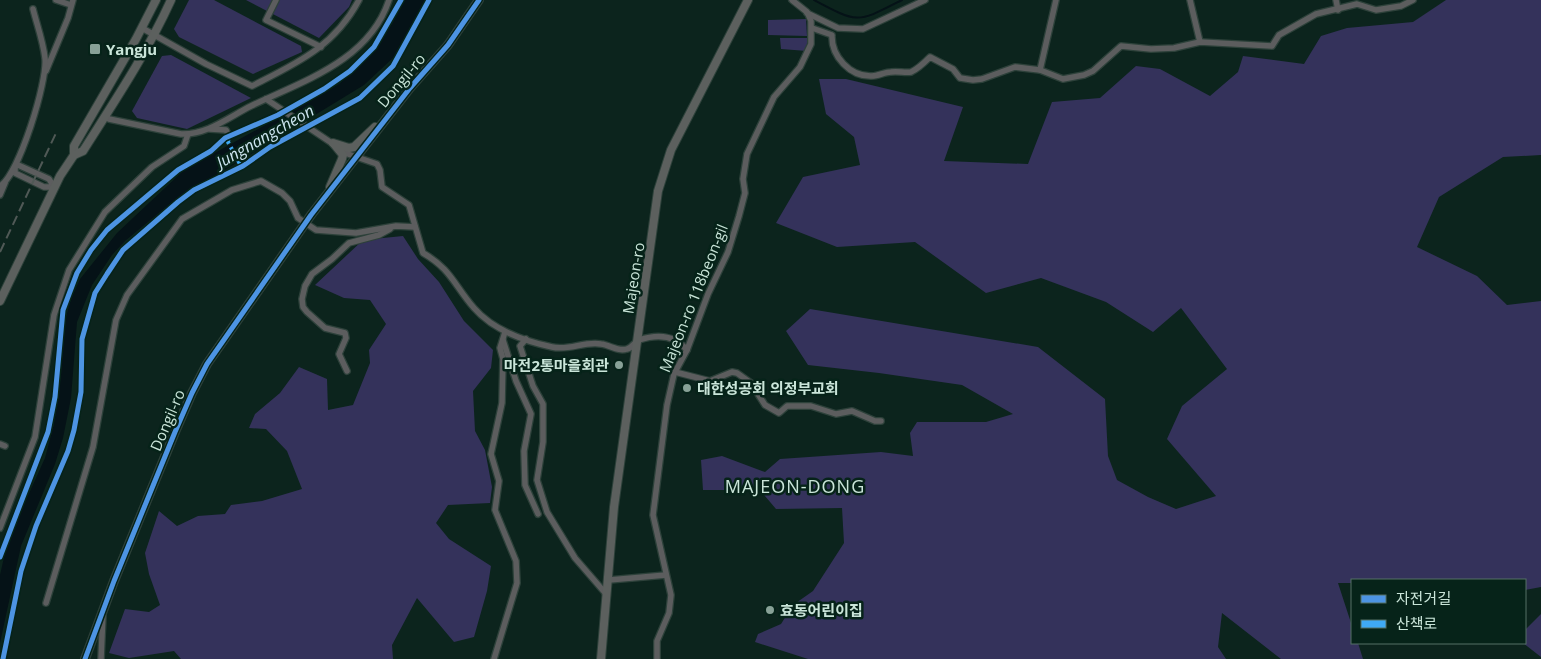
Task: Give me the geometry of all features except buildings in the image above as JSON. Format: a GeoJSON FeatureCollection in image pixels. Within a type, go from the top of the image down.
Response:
{"type":"FeatureCollection","features":[{"type":"Feature","properties":{"kind":"street"},"geometry":{"type":"LineString","coordinates":[[0,195],[26,142],[43,80],[68,18],[72,3],[56,0]]}},
{"type":"Feature","properties":{"kind":"street"},"geometry":{"type":"LineString","coordinates":[[0,301],[54,188],[74,155],[74,146],[142,28],[156,0]]}},
{"type":"Feature","properties":{"kind":"street"},"geometry":{"type":"LineString","coordinates":[[74,155],[83,151],[105,116],[155,35],[171,0]]}},
{"type":"Feature","properties":{"kind":"street"},"geometry":{"type":"LineString","coordinates":[[276,0],[266,20],[321,47]]}},
{"type":"Feature","properties":{"kind":"street"},"geometry":{"type":"LineString","coordinates":[[142,28],[252,86],[296,64],[321,47],[341,28],[359,0]]}},
{"type":"Feature","properties":{"kind":"street"},"geometry":{"type":"LineString","coordinates":[[105,116],[109,119],[188,134],[208,129],[266,99],[310,80],[338,64],[360,44],[384,13],[389,0]]}},
{"type":"Feature","properties":{"kind":"street","name":"Dongil-ro"},"geometry":{"type":"LineString","coordinates":[[85,659],[192,393],[227,334],[314,212],[389,114],[448,45],[479,0]]}},
{"type":"Feature","properties":{"kind":"street","name":"Majeon-ro"},"geometry":{"type":"LineString","coordinates":[[601,659],[614,507],[658,191],[664,168],[748,0]]}},
{"type":"Feature","properties":{"kind":"street"},"geometry":{"type":"LineString","coordinates":[[792,0],[807,12],[838,28],[863,29],[925,0]]}},
{"type":"Feature","properties":{"kind":"street"},"geometry":{"type":"LineString","coordinates":[[1040,70],[1056,0]]}},
{"type":"Feature","properties":{"kind":"street"},"geometry":{"type":"LineString","coordinates":[[1190,0],[1200,42]]}},
{"type":"Feature","properties":{"kind":"street"},"geometry":{"type":"LineString","coordinates":[[1336,0],[1338,10]]}},
{"type":"Feature","properties":{"kind":"street"},"geometry":{"type":"LineString","coordinates":[[812,28],[832,35],[832,44],[836,54],[849,68],[864,75],[872,76],[891,72],[911,72],[930,58],[953,69],[960,78],[973,80],[1015,67],[1040,70],[1055,78],[1077,76],[1094,71],[1121,46],[1151,49],[1174,48],[1200,42],[1272,46],[1279,35],[1306,17],[1357,4],[1376,10],[1401,6],[1413,0]]}},
{"type":"Feature","properties":{"kind":"street"},"geometry":{"type":"LineString","coordinates":[[33,9],[45,58],[43,80]]}},
{"type":"Feature","properties":{"kind":"street","name":"Majeon-ro 118beon-gil"},"geometry":{"type":"LineString","coordinates":[[657,659],[658,640],[669,612],[671,595],[653,507],[667,405],[675,372],[687,350],[708,294],[728,252],[745,193],[743,179],[747,154],[774,97],[808,55],[812,28],[807,12]]}},
{"type":"Feature","properties":{"kind":"street"},"geometry":{"type":"LineString","coordinates":[[266,99],[356,158],[366,159],[377,164],[380,170],[382,187],[409,205],[423,253],[440,263],[480,314],[505,332],[526,340],[566,349],[594,344],[621,350],[628,349],[637,341],[656,336],[680,341],[687,350]]}},
{"type":"Feature","properties":{"kind":"street"},"geometry":{"type":"LineString","coordinates":[[333,143],[349,148],[354,147],[389,114]]}},
{"type":"Feature","properties":{"kind":"street"},"geometry":{"type":"LineString","coordinates":[[208,129],[226,130],[229,136]]}},
{"type":"Feature","properties":{"kind":"street"},"geometry":{"type":"LineString","coordinates":[[0,528],[35,437],[54,315],[69,270],[104,212],[152,167],[184,146],[188,134]]}},
{"type":"Feature","properties":{"kind":"street"},"geometry":{"type":"LineString","coordinates":[[325,198],[342,159],[342,155],[333,143]]}},
{"type":"Feature","properties":{"kind":"street"},"geometry":{"type":"LineString","coordinates":[[15,167],[18,165],[49,179],[54,188]]}},
{"type":"Feature","properties":{"kind":"street"},"geometry":{"type":"LineString","coordinates":[[0,186],[7,180]]}},
{"type":"Feature","properties":{"kind":"street"},"geometry":{"type":"LineString","coordinates":[[46,603],[93,447],[116,320],[127,295],[182,219],[247,184],[261,181],[282,193],[290,201],[298,218],[316,230],[356,233],[396,226],[415,227]]}},
{"type":"Feature","properties":{"kind":"street"},"geometry":{"type":"LineString","coordinates":[[347,370],[339,354],[346,338],[345,333],[325,328],[307,312],[303,307],[302,299],[305,286],[312,274],[349,243],[379,235],[396,226]]}},
{"type":"Feature","properties":{"kind":"street"},"geometry":{"type":"LineString","coordinates":[[494,659],[517,583],[516,561],[495,510],[499,481],[492,454],[502,403],[503,359],[500,348],[505,332]]}},
{"type":"Feature","properties":{"kind":"street"},"geometry":{"type":"LineString","coordinates":[[503,340],[516,381],[531,414],[524,451],[525,485],[538,514]]}},
{"type":"Feature","properties":{"kind":"street"},"geometry":{"type":"LineString","coordinates":[[526,340],[520,346],[523,359],[533,386],[543,404],[544,442],[537,480],[547,512],[576,558],[607,595]]}},
{"type":"Feature","properties":{"kind":"street"},"geometry":{"type":"LineString","coordinates":[[675,372],[710,381],[732,372],[738,374],[751,383],[765,405],[779,413],[787,406],[811,406],[830,413],[852,411],[875,421],[881,421]]}},
{"type":"Feature","properties":{"kind":"street"},"geometry":{"type":"LineString","coordinates":[[609,580],[666,575]]}},
{"type":"Feature","properties":{"kind":"street"},"geometry":{"type":"LineString","coordinates":[[101,659],[103,612]]}},
{"type":"Feature","properties":{"kind":"shaded area"},"geometry":{"type":"Polygon","coordinates":[[[189,0],[214,0],[301,46],[302,52],[253,74],[179,37],[174,29],[189,0]]]}},
{"type":"Feature","properties":{"kind":"shaded area"},"geometry":{"type":"Polygon","coordinates":[[[246,0],[352,0],[349,7],[319,38],[246,0]]]}},
{"type":"Feature","properties":{"kind":"shaded area"},"geometry":{"type":"Polygon","coordinates":[[[1446,0],[1541,0],[1541,155],[1503,157],[1439,197],[1417,247],[1477,276],[1507,305],[1541,301],[1541,587],[1526,590],[1526,579],[1351,579],[1351,583],[1338,583],[1351,623],[1351,644],[1358,644],[1363,659],[1281,659],[1222,613],[1218,647],[1226,659],[808,659],[755,642],[758,634],[781,624],[793,605],[813,591],[844,543],[842,508],[776,509],[760,490],[703,490],[701,460],[722,456],[765,472],[780,459],[881,452],[913,456],[910,433],[917,422],[986,422],[1013,414],[962,385],[808,365],[786,331],[810,309],[1038,347],[1105,399],[1108,456],[1117,480],[1148,497],[1176,509],[1216,496],[1167,439],[1182,406],[1227,369],[1181,308],[1153,332],[1106,302],[1041,278],[986,293],[915,242],[837,247],[776,223],[803,177],[860,165],[854,137],[826,114],[819,79],[846,79],[963,107],[944,161],[1028,164],[1052,102],[1100,98],[1136,66],[1160,69],[1210,96],[1238,72],[1243,56],[1304,64],[1321,36],[1347,28],[1413,22],[1446,0]]]}},
{"type":"Feature","properties":{"kind":"shaded area"},"geometry":{"type":"Polygon","coordinates":[[[806,19],[807,36],[768,35],[768,20],[806,19]]]}},
{"type":"Feature","properties":{"kind":"shaded area"},"geometry":{"type":"Polygon","coordinates":[[[780,38],[807,38],[807,51],[781,49],[780,38]]]}},
{"type":"Feature","properties":{"kind":"shaded area"},"geometry":{"type":"Polygon","coordinates":[[[171,55],[251,98],[187,129],[137,118],[132,111],[162,56],[171,55]]]}},
{"type":"Feature","properties":{"kind":"shaded area"},"geometry":{"type":"Polygon","coordinates":[[[403,236],[418,259],[439,282],[464,321],[493,350],[491,368],[473,391],[475,431],[485,450],[492,487],[490,503],[448,505],[436,523],[449,539],[491,566],[487,591],[474,637],[454,642],[417,598],[392,645],[393,659],[181,659],[174,651],[129,658],[109,653],[125,609],[149,612],[160,605],[149,574],[145,553],[159,511],[177,526],[198,516],[225,514],[231,505],[262,501],[302,489],[287,451],[266,429],[249,428],[255,414],[280,393],[299,367],[327,379],[328,410],[353,405],[370,363],[369,350],[386,324],[370,300],[344,298],[315,285],[363,240],[403,236]]]}},
{"type":"Feature","properties":{"kind":"shaded area"},"geometry":{"type":"Polygon","coordinates":[[[1541,614],[1541,657],[1524,644],[1526,644],[1526,629],[1541,614]]]}},
{"type":"Feature","properties":{"kind":"water","name":"Jungnangcheon"},"geometry":{"type":"Polygon","coordinates":[[[404,0],[426,0],[393,58],[364,85],[171,203],[125,241],[112,255],[92,285],[77,322],[71,398],[63,438],[55,464],[21,546],[0,643],[0,575],[8,540],[45,458],[54,424],[61,375],[64,324],[71,299],[80,279],[117,233],[184,170],[339,84],[369,56],[392,24],[404,0]]]}},
{"type":"Feature","properties":{"kind":"waterway"},"geometry":{"type":"LineString","coordinates":[[814,0],[840,13],[858,18],[876,13],[902,0]]}},
{"type":"Feature","properties":{"kind":"railway"},"geometry":{"type":"LineString","coordinates":[[0,252],[57,131]]}},
{"type":"Feature","properties":{"kind":"marked path"},"geometry":{"type":"LineString","coordinates":[[229,136],[228,142],[241,166]]}},
{"type":"Feature","properties":{"kind":"cycle path"},"geometry":{"type":"LineString","coordinates":[[0,557],[48,432],[55,397],[63,310],[77,273],[91,250],[107,230],[178,170],[211,151],[225,138],[278,115],[324,89],[350,71],[374,47],[401,0]]}},
{"type":"Feature","properties":{"kind":"cycle path"},"geometry":{"type":"LineString","coordinates":[[3,659],[21,571],[36,526],[68,451],[74,430],[81,392],[82,339],[95,293],[107,274],[123,250],[194,190],[243,166],[270,147],[360,98],[393,66],[429,0]]}},
{"type":"Feature","properties":{"kind":"cycle path"},"geometry":{"type":"LineString","coordinates":[[85,659],[114,581],[175,432],[207,364],[311,215],[410,88],[448,45],[479,0]]}},
{"type":"Feature","properties":{"kind":"place","name":"Yangju"},"geometry":{"type":"Point","coordinates":[95,49]}},
{"type":"Feature","properties":{"kind":"place","name":"마전2통마을회관"},"geometry":{"type":"Point","coordinates":[619,365]}},
{"type":"Feature","properties":{"kind":"place","name":"대한성공회 의정부교회"},"geometry":{"type":"Point","coordinates":[687,388]}},
{"type":"Feature","properties":{"kind":"place","name":"효동어린이집"},"geometry":{"type":"Point","coordinates":[770,610]}},
{"type":"Feature","properties":{"kind":"district","name":"MAJEON-DONG"},"geometry":{"type":"Point","coordinates":[795,486]}}]}
